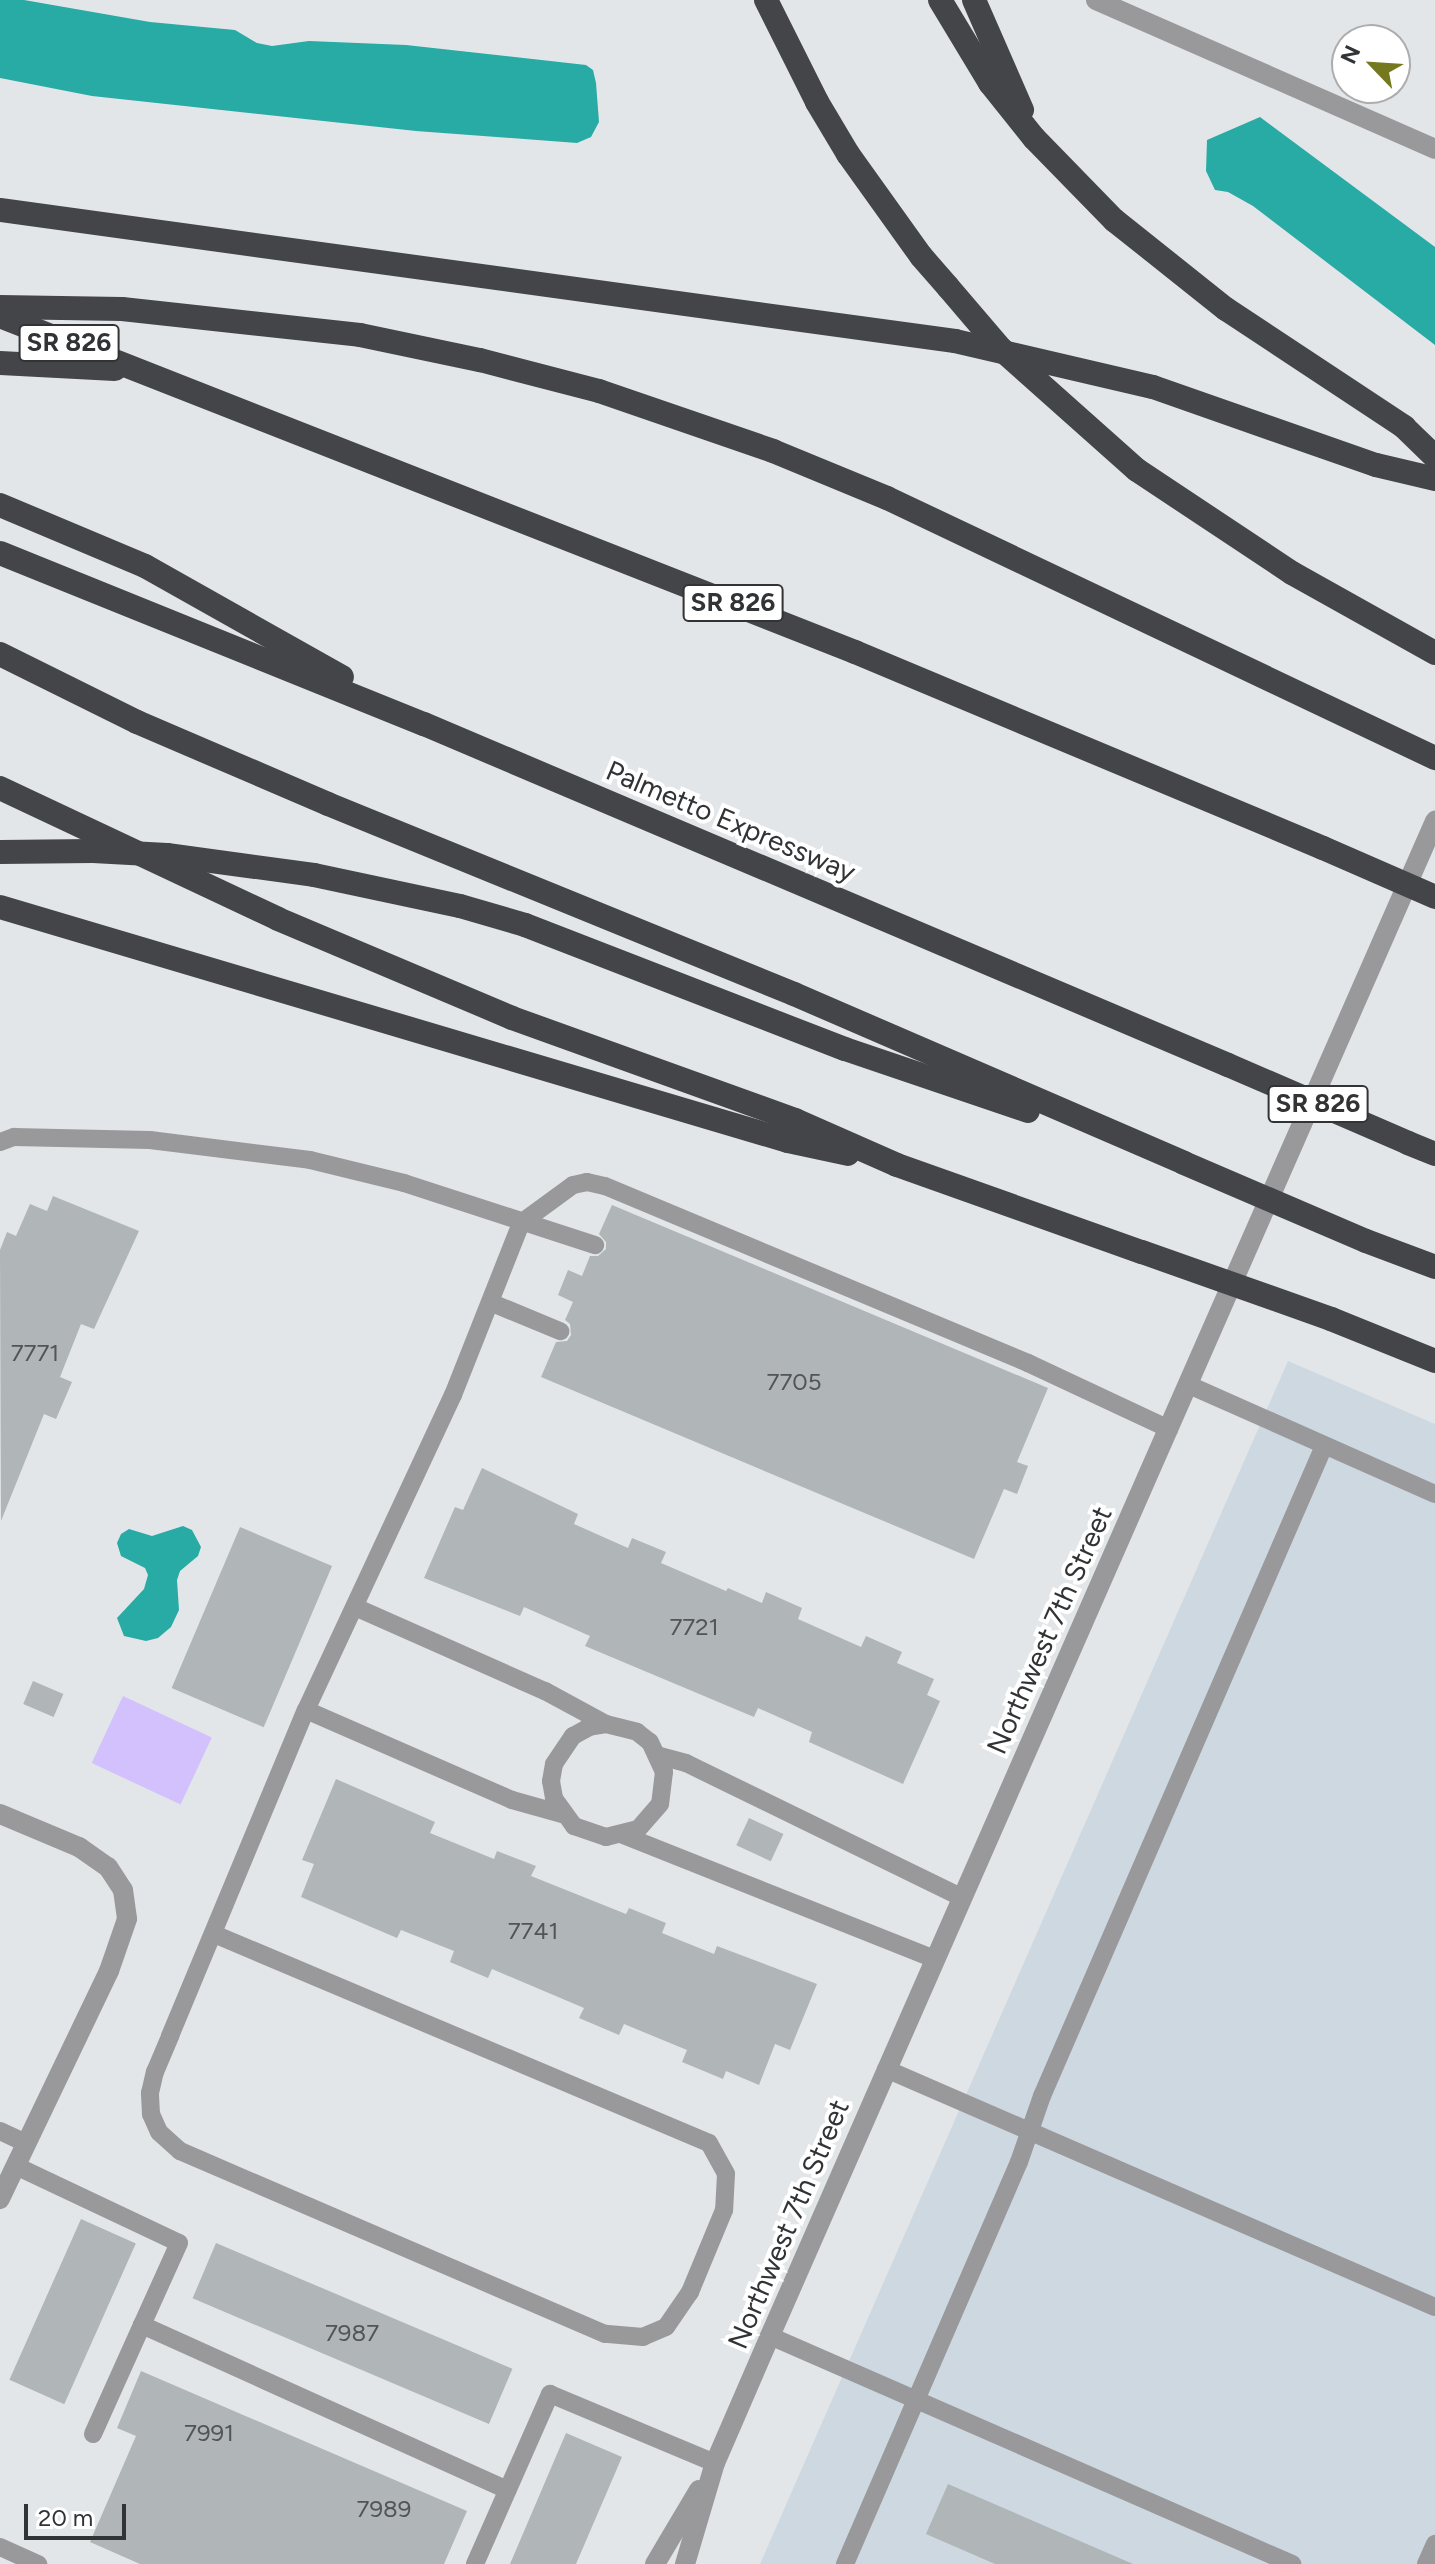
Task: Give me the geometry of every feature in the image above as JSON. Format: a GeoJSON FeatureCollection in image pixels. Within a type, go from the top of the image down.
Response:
{"type":"FeatureCollection","features":[{"type":"Feature","properties":{"kind":"highway"},"geometry":{"type":"LineString","coordinates":[[766,0],[817,102],[848,154],[921,256],[1001,349],[1137,470],[1292,573],[1435,653]]}},
{"type":"Feature","properties":{"kind":"highway"},"geometry":{"type":"LineString","coordinates":[[940,0],[990,83],[1034,138],[1114,220],[1238,317],[1404,427],[1435,457]]}},
{"type":"Feature","properties":{"kind":"highway"},"geometry":{"type":"LineString","coordinates":[[974,0],[1034,138]]}},
{"type":"Feature","properties":{"kind":"highway"},"geometry":{"type":"LineString","coordinates":[[0,210],[955,341],[1153,387],[1376,465],[1435,479]]}},
{"type":"Feature","properties":{"kind":"highway"},"geometry":{"type":"LineString","coordinates":[[0,307],[122,309],[360,335],[480,360],[599,391],[674,416],[887,498],[1435,758]]}},
{"type":"Feature","properties":{"kind":"highway","name":"SR 826"},"geometry":{"type":"LineString","coordinates":[[0,316],[855,652],[1435,897]]}},
{"type":"Feature","properties":{"kind":"highway"},"geometry":{"type":"LineString","coordinates":[[0,363],[137,370]]}},
{"type":"Feature","properties":{"kind":"highway"},"geometry":{"type":"LineString","coordinates":[[0,505],[145,566],[424,724]]}},
{"type":"Feature","properties":{"kind":"highway","name":"Palmetto Expressway"},"geometry":{"type":"LineString","coordinates":[[0,553],[424,724],[1435,1154]]}},
{"type":"Feature","properties":{"kind":"highway"},"geometry":{"type":"LineString","coordinates":[[0,654],[137,722],[328,804],[794,994],[1366,1241],[1435,1267]]}},
{"type":"Feature","properties":{"kind":"highway"},"geometry":{"type":"LineString","coordinates":[[0,788],[54,816],[406,975],[615,1056],[795,1120],[897,1165],[1331,1319],[1435,1361]]}},
{"type":"Feature","properties":{"kind":"highway"},"geometry":{"type":"LineString","coordinates":[[0,852],[93,851],[167,855],[314,875],[460,906],[525,925],[845,1049],[1184,1163]]}},
{"type":"Feature","properties":{"kind":"highway"},"geometry":{"type":"LineString","coordinates":[[0,907],[788,1141],[897,1165]]}},
{"type":"Feature","properties":{"kind":"street"},"geometry":{"type":"LineString","coordinates":[[1096,0],[1435,149]]}},
{"type":"Feature","properties":{"kind":"street","name":"Northwest 7th Street"},"geometry":{"type":"LineString","coordinates":[[685,2564],[715,2463],[1435,821]]}},
{"type":"Feature","properties":{"kind":"street"},"geometry":{"type":"LineString","coordinates":[[0,1814],[79,1847],[108,1867],[123,1890],[127,1919],[0,2199]]}},
{"type":"Feature","properties":{"kind":"street","name":"Northwest 7th Street"},"geometry":{"type":"LineString","coordinates":[[655,2564],[715,2463]]}},
{"type":"Feature","properties":{"kind":"lane"},"geometry":{"type":"LineString","coordinates":[[0,1142],[14,1137],[150,1140],[310,1160],[404,1183],[595,1245]]}},
{"type":"Feature","properties":{"kind":"lane"},"geometry":{"type":"LineString","coordinates":[[214,1934],[709,2143],[720,2158],[727,2193],[702,2265],[679,2313],[666,2327],[643,2337],[605,2334],[170,2145],[151,2114],[150,2093],[170,2036],[306,1710],[453,1395],[492,1303],[521,1223],[573,1185],[587,1182],[605,1186],[1013,1357],[1169,1429]]}},
{"type":"Feature","properties":{"kind":"lane"},"geometry":{"type":"LineString","coordinates":[[492,1303],[560,1331]]}},
{"type":"Feature","properties":{"kind":"lane"},"geometry":{"type":"LineString","coordinates":[[1189,1385],[1435,1494]]}},
{"type":"Feature","properties":{"kind":"lane"},"geometry":{"type":"LineString","coordinates":[[845,2564],[1324,1446]]}},
{"type":"Feature","properties":{"kind":"lane"},"geometry":{"type":"LineString","coordinates":[[355,1607],[545,1691],[606,1724],[637,1732],[660,1756],[686,1763],[961,1897]]}},
{"type":"Feature","properties":{"kind":"lane"},"geometry":{"type":"LineString","coordinates":[[306,1710],[512,1800],[562,1814]]}},
{"type":"Feature","properties":{"kind":"lane"},"geometry":{"type":"LineString","coordinates":[[606,1724],[589,1727],[573,1736],[554,1764],[553,1790],[562,1814],[574,1826],[589,1834],[623,1835],[934,1959]]}},
{"type":"Feature","properties":{"kind":"lane"},"geometry":{"type":"LineString","coordinates":[[623,1835],[638,1829],[660,1804],[665,1789],[660,1756]]}},
{"type":"Feature","properties":{"kind":"lane"},"geometry":{"type":"LineString","coordinates":[[886,2069],[1435,2307]]}},
{"type":"Feature","properties":{"kind":"lane"},"geometry":{"type":"LineString","coordinates":[[0,2131],[26,2143]]}},
{"type":"Feature","properties":{"kind":"lane"},"geometry":{"type":"LineString","coordinates":[[16,2166],[179,2243],[93,2434]]}},
{"type":"Feature","properties":{"kind":"lane"},"geometry":{"type":"LineString","coordinates":[[142,2325],[507,2490]]}},
{"type":"Feature","properties":{"kind":"lane"},"geometry":{"type":"LineString","coordinates":[[770,2336],[1292,2564]]}},
{"type":"Feature","properties":{"kind":"lane"},"geometry":{"type":"LineString","coordinates":[[475,2564],[550,2394],[715,2463]]}},
{"type":"Feature","properties":{"kind":"lane"},"geometry":{"type":"LineString","coordinates":[[1426,2564],[1435,2544]]}},
{"type":"Feature","properties":{"kind":"lane"},"geometry":{"type":"LineString","coordinates":[[0,2547],[38,2564]]}},
{"type":"Feature","properties":{"kind":"shaded area"},"geometry":{"type":"Polygon","coordinates":[[[1288,1361],[1435,1424],[1435,2564],[760,2564],[1288,1361]]]}},
{"type":"Feature","properties":{"kind":"shaded area"},"geometry":{"type":"Polygon","coordinates":[[[123,1696],[212,1737],[181,1804],[92,1763],[123,1696]]]}},
{"type":"Feature","properties":{"kind":"water"},"geometry":{"type":"Polygon","coordinates":[[[0,0],[24,0],[150,22],[235,30],[257,43],[272,46],[309,41],[406,45],[586,65],[593,70],[596,83],[599,122],[591,137],[577,143],[416,131],[92,96],[0,78],[0,0]]]}},
{"type":"Feature","properties":{"kind":"water"},"geometry":{"type":"Polygon","coordinates":[[[1260,117],[1435,247],[1435,345],[1253,206],[1228,192],[1215,190],[1206,171],[1207,140],[1260,117]]]}},
{"type":"Feature","properties":{"kind":"water"},"geometry":{"type":"Polygon","coordinates":[[[183,1526],[192,1530],[201,1547],[198,1556],[180,1571],[177,1580],[179,1610],[171,1627],[158,1638],[146,1641],[124,1636],[117,1618],[144,1589],[148,1575],[145,1568],[121,1556],[117,1543],[121,1534],[129,1529],[152,1536],[183,1526]]]}},
{"type":"Feature","properties":{"kind":"building"},"geometry":{"type":"Polygon","coordinates":[[[53,1196],[139,1231],[94,1329],[81,1324],[60,1377],[72,1382],[56,1419],[44,1414],[1,1521],[0,1250],[7,1232],[16,1236],[30,1204],[47,1211],[53,1196]]]}},
{"type":"Feature","properties":{"kind":"building"},"geometry":{"type":"Polygon","coordinates":[[[612,1205],[1048,1388],[1017,1462],[1028,1466],[1017,1494],[1004,1489],[974,1559],[541,1377],[556,1342],[567,1341],[571,1335],[570,1324],[565,1320],[573,1302],[558,1295],[568,1270],[582,1276],[590,1256],[598,1256],[606,1249],[606,1242],[599,1234],[612,1205]]]}},
{"type":"Feature","properties":{"kind":"building"},"geometry":{"type":"Polygon","coordinates":[[[482,1468],[578,1514],[574,1524],[628,1548],[632,1538],[666,1552],[661,1563],[762,1603],[766,1592],[802,1608],[798,1619],[861,1647],[866,1636],[902,1652],[897,1663],[934,1679],[927,1695],[940,1701],[903,1784],[809,1742],[812,1732],[758,1708],[754,1717],[585,1646],[590,1636],[524,1607],[520,1616],[424,1578],[455,1507],[463,1510],[482,1468]]]}},
{"type":"Feature","properties":{"kind":"building"},"geometry":{"type":"Polygon","coordinates":[[[240,1527],[332,1566],[264,1727],[172,1688],[240,1527]]]}},
{"type":"Feature","properties":{"kind":"building"},"geometry":{"type":"Polygon","coordinates":[[[33,1681],[63,1694],[54,1717],[23,1704],[33,1681]]]}},
{"type":"Feature","properties":{"kind":"building"},"geometry":{"type":"Polygon","coordinates":[[[336,1779],[435,1822],[430,1833],[494,1859],[497,1851],[536,1866],[531,1876],[626,1914],[629,1908],[666,1923],[662,1933],[714,1954],[717,1946],[817,1984],[790,2050],[775,2044],[759,2085],[726,2071],[723,2079],[682,2062],[687,2050],[624,2024],[619,2035],[579,2018],[584,2008],[492,1969],[488,1978],[450,1962],[454,1951],[401,1930],[397,1938],[301,1897],[314,1864],[302,1860],[336,1779]]]}},
{"type":"Feature","properties":{"kind":"building"},"geometry":{"type":"Polygon","coordinates":[[[749,1818],[783,1834],[771,1861],[736,1845],[749,1818]]]}},
{"type":"Feature","properties":{"kind":"building"},"geometry":{"type":"Polygon","coordinates":[[[81,2219],[136,2243],[64,2404],[9,2380],[81,2219]]]}},
{"type":"Feature","properties":{"kind":"building"},"geometry":{"type":"Polygon","coordinates":[[[216,2243],[512,2369],[489,2424],[193,2298],[216,2243]]]}},
{"type":"Feature","properties":{"kind":"building"},"geometry":{"type":"Polygon","coordinates":[[[141,2371],[467,2511],[444,2564],[140,2564],[90,2542],[136,2436],[117,2428],[141,2371]]]}},
{"type":"Feature","properties":{"kind":"building"},"geometry":{"type":"Polygon","coordinates":[[[566,2433],[622,2457],[576,2564],[510,2564],[566,2433]]]}},
{"type":"Feature","properties":{"kind":"building"},"geometry":{"type":"Polygon","coordinates":[[[948,2484],[1133,2564],[995,2564],[926,2534],[948,2484]]]}}]}
